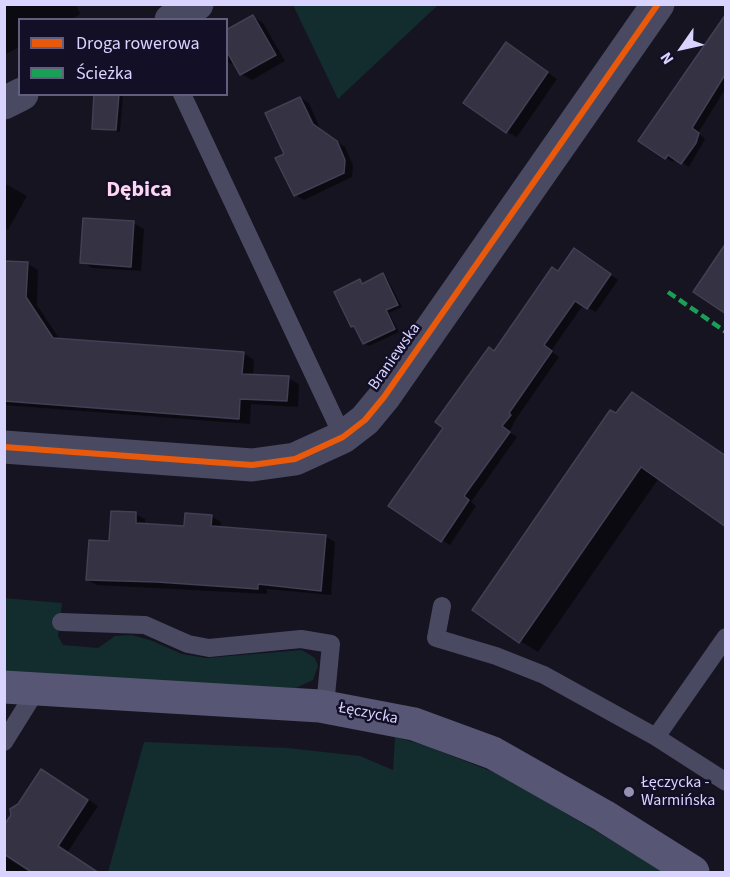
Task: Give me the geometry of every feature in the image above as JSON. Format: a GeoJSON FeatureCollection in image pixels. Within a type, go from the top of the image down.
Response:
{"type":"FeatureCollection","features":[{"type":"Feature","properties":{"kind":"main road","name":"Łęczycka"},"geometry":{"type":"LineString","coordinates":[[4,687],[325,706],[414,724],[493,753],[604,816],[693,873]]}},
{"type":"Feature","properties":{"kind":"street"},"geometry":{"type":"LineString","coordinates":[[174,18],[197,4]]}},
{"type":"Feature","properties":{"kind":"street","name":"Braniewska"},"geometry":{"type":"LineString","coordinates":[[4,447],[252,465],[295,459],[343,437],[365,420],[384,397],[658,4]]}},
{"type":"Feature","properties":{"kind":"street"},"geometry":{"type":"LineString","coordinates":[[4,103],[18,96]]}},
{"type":"Feature","properties":{"kind":"lane"},"geometry":{"type":"LineString","coordinates":[[183,96],[343,437]]}},
{"type":"Feature","properties":{"kind":"lane"},"geometry":{"type":"LineString","coordinates":[[442,606],[436,638],[496,656],[544,675],[656,737],[726,782]]}},
{"type":"Feature","properties":{"kind":"lane"},"geometry":{"type":"LineString","coordinates":[[61,622],[145,625],[188,644],[209,648],[301,639],[331,644],[325,706]]}},
{"type":"Feature","properties":{"kind":"lane"},"geometry":{"type":"LineString","coordinates":[[656,737],[726,637]]}},
{"type":"Feature","properties":{"kind":"lane"},"geometry":{"type":"LineString","coordinates":[[4,742],[38,690]]}},
{"type":"Feature","properties":{"kind":"green space"},"geometry":{"type":"Polygon","coordinates":[[[293,5],[438,5],[338,99],[293,5]]]}},
{"type":"Feature","properties":{"kind":"green space"},"geometry":{"type":"Polygon","coordinates":[[[4,598],[62,603],[58,636],[63,645],[98,648],[115,636],[131,635],[150,640],[182,654],[206,658],[302,650],[315,658],[318,666],[313,680],[296,688],[5,673],[4,598]]]}},
{"type":"Feature","properties":{"kind":"green space"},"geometry":{"type":"Polygon","coordinates":[[[395,737],[424,745],[501,775],[665,872],[108,872],[144,742],[288,748],[360,756],[393,770],[395,737]]]}},
{"type":"Feature","properties":{"kind":"building"},"geometry":{"type":"Polygon","coordinates":[[[726,14],[726,73],[692,128],[699,133],[696,143],[681,164],[668,155],[665,159],[638,141],[726,14]]]}},
{"type":"Feature","properties":{"kind":"building"},"geometry":{"type":"Polygon","coordinates":[[[253,15],[276,55],[240,75],[228,54],[228,29],[253,15]]]}},
{"type":"Feature","properties":{"kind":"building"},"geometry":{"type":"Polygon","coordinates":[[[506,42],[548,72],[506,133],[463,103],[506,42]]]}},
{"type":"Feature","properties":{"kind":"building"},"geometry":{"type":"Polygon","coordinates":[[[94,96],[119,96],[116,130],[92,129],[94,96]]]}},
{"type":"Feature","properties":{"kind":"building"},"geometry":{"type":"Polygon","coordinates":[[[300,97],[313,124],[337,141],[345,160],[344,173],[294,196],[275,158],[284,154],[265,113],[300,97]]]}},
{"type":"Feature","properties":{"kind":"building"},"geometry":{"type":"Polygon","coordinates":[[[83,218],[134,221],[131,267],[80,263],[83,218]]]}},
{"type":"Feature","properties":{"kind":"building"},"geometry":{"type":"Polygon","coordinates":[[[726,243],[726,314],[693,292],[726,243]]]}},
{"type":"Feature","properties":{"kind":"building"},"geometry":{"type":"Polygon","coordinates":[[[574,248],[611,274],[587,309],[575,301],[544,345],[552,351],[502,426],[510,432],[464,496],[469,500],[441,542],[388,506],[443,428],[435,422],[489,347],[494,351],[552,267],[558,271],[574,248]]]}},
{"type":"Feature","properties":{"kind":"building"},"geometry":{"type":"Polygon","coordinates":[[[4,261],[28,262],[26,297],[53,338],[244,352],[242,374],[289,376],[287,401],[240,399],[239,419],[4,401],[4,261]]]}},
{"type":"Feature","properties":{"kind":"building"},"geometry":{"type":"Polygon","coordinates":[[[383,273],[398,305],[386,310],[395,329],[363,344],[354,326],[351,327],[334,292],[360,279],[362,284],[383,273]]]}},
{"type":"Feature","properties":{"kind":"building"},"geometry":{"type":"Polygon","coordinates":[[[632,392],[726,456],[726,527],[641,467],[519,643],[472,610],[610,410],[616,413],[632,392]]]}},
{"type":"Feature","properties":{"kind":"building"},"geometry":{"type":"Polygon","coordinates":[[[111,511],[136,512],[136,523],[184,526],[185,513],[212,515],[211,526],[326,535],[321,591],[258,584],[258,589],[86,580],[89,540],[109,541],[111,511]]]}},
{"type":"Feature","properties":{"kind":"building"},"geometry":{"type":"Polygon","coordinates":[[[41,769],[88,800],[58,846],[99,873],[33,873],[4,854],[4,825],[11,815],[10,809],[18,804],[41,769]]]}},
{"type":"Feature","properties":{"kind":"marked path"},"geometry":{"type":"LineString","coordinates":[[668,292],[726,332]]}},
{"type":"Feature","properties":{"kind":"cycle path"},"geometry":{"type":"LineString","coordinates":[[4,447],[252,465],[295,459],[343,437],[365,420],[384,397],[658,4]]}},
{"type":"Feature","properties":{"kind":"place","name":"Łęczycka - Warmińska"},"geometry":{"type":"Point","coordinates":[629,792]}},
{"type":"Feature","properties":{"kind":"district","name":"Dębica"},"geometry":{"type":"Point","coordinates":[139,191]}}]}
